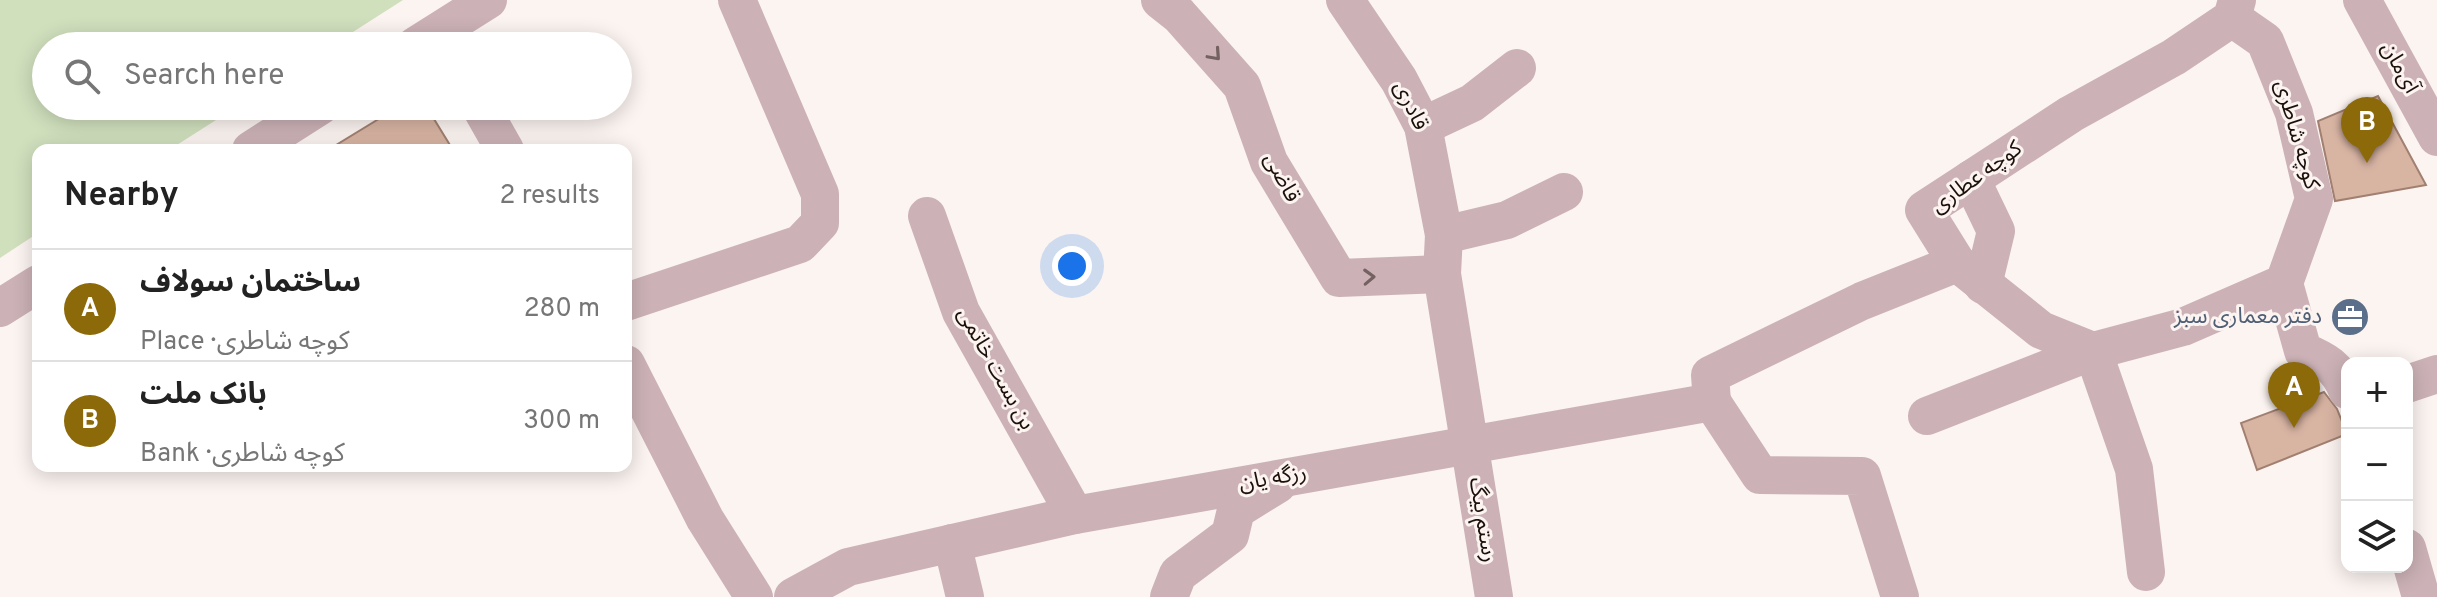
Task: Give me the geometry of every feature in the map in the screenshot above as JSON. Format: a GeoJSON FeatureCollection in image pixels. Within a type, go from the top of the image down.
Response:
{"type":"FeatureCollection","features":[{"type":"Feature","properties":{"kind":"street"},"geometry":{"type":"LineString","coordinates":[[453,32],[488,0]]}},
{"type":"Feature","properties":{"kind":"street"},"geometry":{"type":"LineString","coordinates":[[632,300],[800,244],[820,223],[820,194],[737,0]]}},
{"type":"Feature","properties":{"kind":"street","name":"قاضی"},"geometry":{"type":"LineString","coordinates":[[1160,0],[1179,15],[1242,86],[1269,162],[1339,278],[1442,274]]}},
{"type":"Feature","properties":{"kind":"street","name":"قادری"},"geometry":{"type":"LineString","coordinates":[[1345,0],[1399,80],[1423,126],[1444,235],[1442,274]]}},
{"type":"Feature","properties":{"kind":"street","name":"آی‌مان"},"geometry":{"type":"LineString","coordinates":[[2362,0],[2437,137]]}},
{"type":"Feature","properties":{"kind":"street","name":"کوچه عطاری"},"geometry":{"type":"LineString","coordinates":[[1970,274],[1924,210],[2071,114],[2174,57],[2234,9]]}},
{"type":"Feature","properties":{"kind":"street","name":"کوچه شاطری"},"geometry":{"type":"LineString","coordinates":[[2234,9],[2265,41],[2294,113],[2314,199],[2284,283]]}},
{"type":"Feature","properties":{"kind":"street"},"geometry":{"type":"LineString","coordinates":[[1423,126],[1472,103],[1517,68]]}},
{"type":"Feature","properties":{"kind":"street"},"geometry":{"type":"LineString","coordinates":[[260,144],[298,120]]}},
{"type":"Feature","properties":{"kind":"street"},"geometry":{"type":"LineString","coordinates":[[488,120],[502,144]]}},
{"type":"Feature","properties":{"kind":"street"},"geometry":{"type":"LineString","coordinates":[[1900,597],[1862,476],[1760,475],[1712,402],[1710,375],[1862,301],[1970,274],[1996,231],[1971,179]]}},
{"type":"Feature","properties":{"kind":"street"},"geometry":{"type":"LineString","coordinates":[[1444,235],[1507,220],[1564,192]]}},
{"type":"Feature","properties":{"kind":"street","name":"بن بست خاتمی"},"geometry":{"type":"LineString","coordinates":[[927,216],[961,312],[1075,515]]}},
{"type":"Feature","properties":{"kind":"street","name":"رستم بیگ"},"geometry":{"type":"LineString","coordinates":[[1442,274],[1494,597]]}},
{"type":"Feature","properties":{"kind":"street"},"geometry":{"type":"LineString","coordinates":[[1970,274],[2041,330],[2093,351],[2134,469],[2146,572]]}},
{"type":"Feature","properties":{"kind":"street"},"geometry":{"type":"LineString","coordinates":[[1927,416],[2093,351],[2183,327],[2284,283],[2303,351],[2325,360],[2341,374]]}},
{"type":"Feature","properties":{"kind":"street"},"geometry":{"type":"LineString","coordinates":[[0,308],[32,288]]}},
{"type":"Feature","properties":{"kind":"street"},"geometry":{"type":"LineString","coordinates":[[2413,382],[2437,374]]}},
{"type":"Feature","properties":{"kind":"street"},"geometry":{"type":"LineString","coordinates":[[632,376],[705,519],[754,597]]}},
{"type":"Feature","properties":{"kind":"street","name":"رزگه یان"},"geometry":{"type":"LineString","coordinates":[[793,597],[848,567],[1075,515],[1712,402]]}},
{"type":"Feature","properties":{"kind":"street"},"geometry":{"type":"LineString","coordinates":[[1169,597],[1178,574],[1230,535],[1236,510],[1291,476]]}},
{"type":"Feature","properties":{"kind":"street"},"geometry":{"type":"LineString","coordinates":[[952,543],[965,597]]}},
{"type":"Feature","properties":{"kind":"street"},"geometry":{"type":"LineString","coordinates":[[2413,569],[2421,597]]}},
{"type":"Feature","properties":{"kind":"green space"},"geometry":{"type":"Polygon","coordinates":[[[0,0],[403,0],[353,32],[32,32],[32,120],[216,120],[178,144],[32,144],[32,237],[0,258],[0,0]]]}},
{"type":"Feature","properties":{"kind":"building"},"geometry":{"type":"Polygon","coordinates":[[[2378,96],[2426,185],[2335,201],[2318,121],[2378,96]]]}},
{"type":"Feature","properties":{"kind":"building"},"geometry":{"type":"Polygon","coordinates":[[[377,120],[435,120],[449,144],[338,144],[377,120]]]}},
{"type":"Feature","properties":{"kind":"building"},"geometry":{"type":"Polygon","coordinates":[[[2324,392],[2341,419],[2341,436],[2257,470],[2241,423],[2324,392]]]}},
{"type":"Feature","properties":{"kind":"place","name":"بانک ملت"},"geometry":{"type":"Point","coordinates":[2367,163]}},
{"type":"Feature","properties":{"kind":"place","name":"دفتر معماری سبز"},"geometry":{"type":"Point","coordinates":[2350,317]}},
{"type":"Feature","properties":{"kind":"place","name":"ساختمان سولاف"},"geometry":{"type":"Point","coordinates":[2294,428]}}]}
